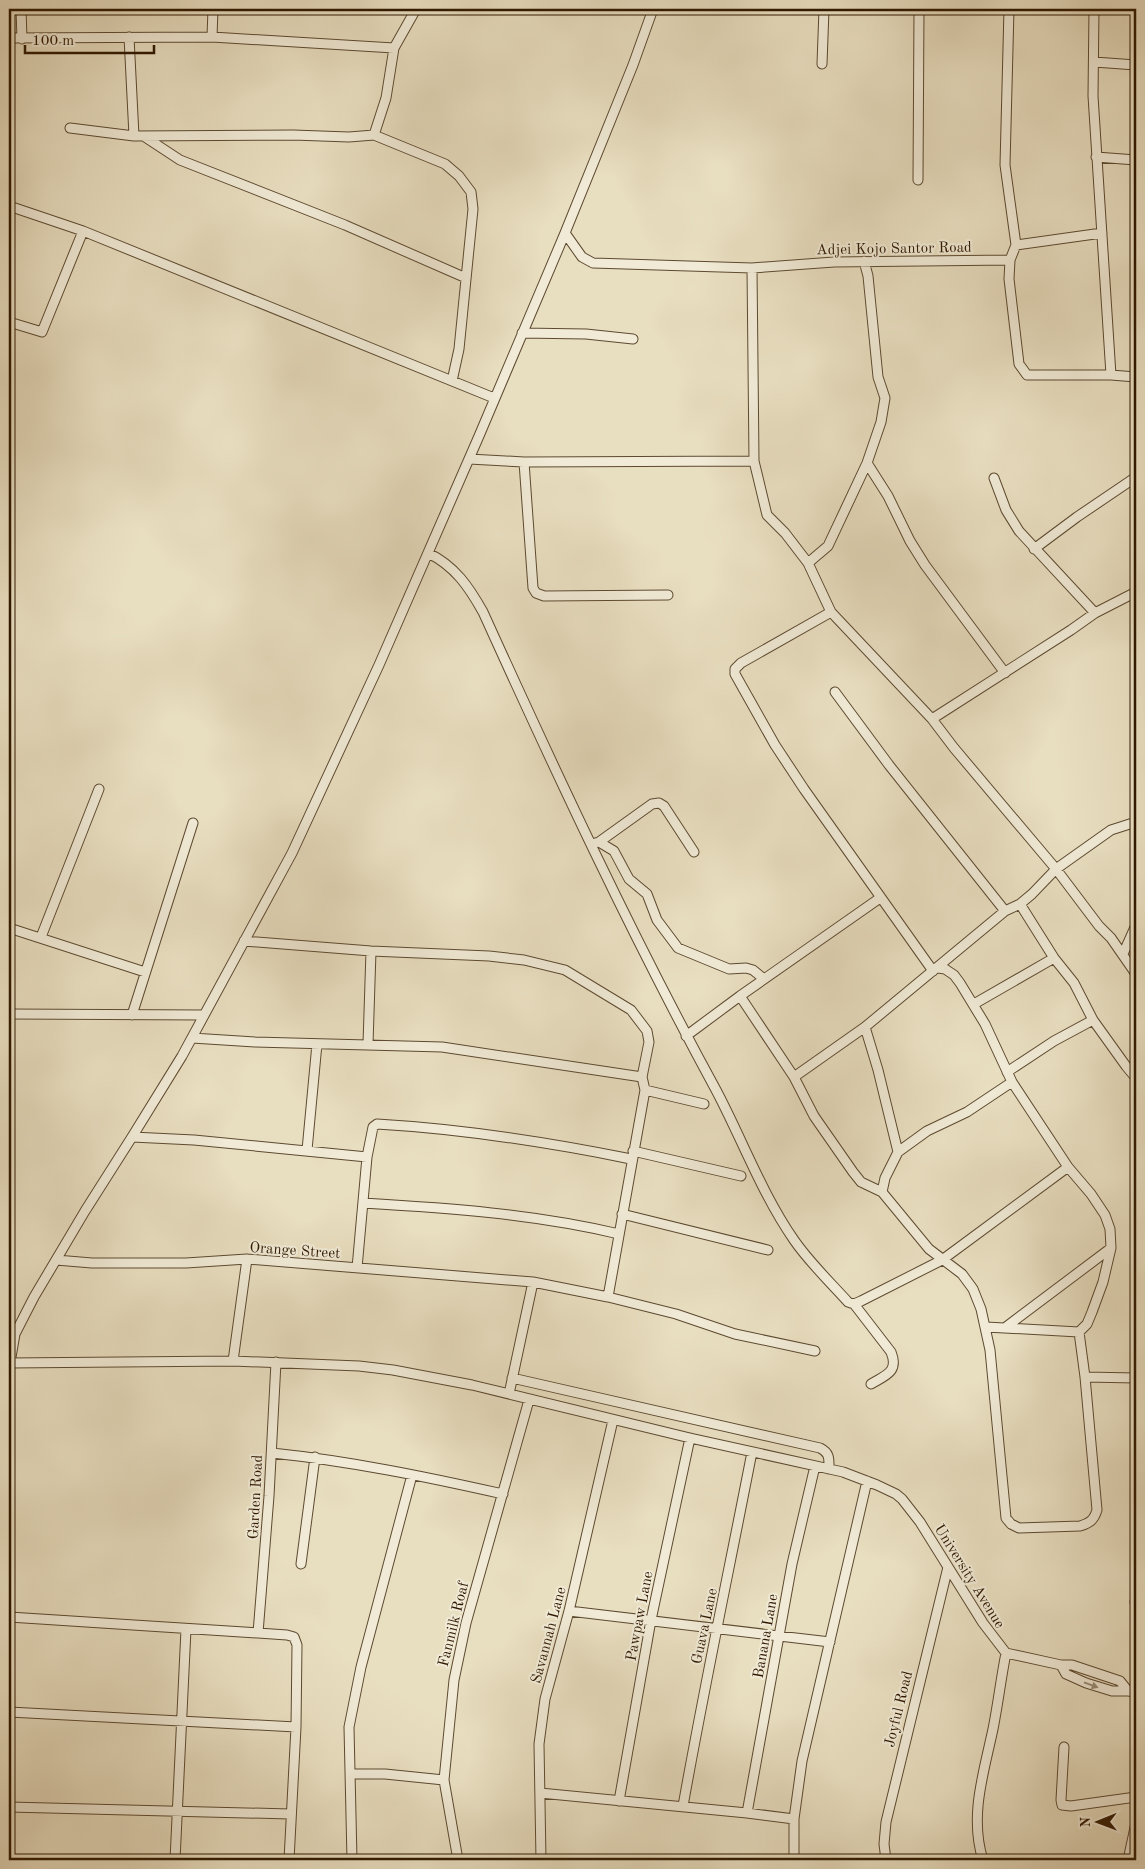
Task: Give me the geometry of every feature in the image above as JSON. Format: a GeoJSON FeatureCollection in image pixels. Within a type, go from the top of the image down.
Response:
{"type":"FeatureCollection","features":[{"type":"Feature","properties":{"kind":"street"},"geometry":{"type":"LineString","coordinates":[[21,9],[22,39]]}},
{"type":"Feature","properties":{"kind":"street"},"geometry":{"type":"LineString","coordinates":[[212,37],[213,9]]}},
{"type":"Feature","properties":{"kind":"street"},"geometry":{"type":"LineString","coordinates":[[411,9],[411,19]]}},
{"type":"Feature","properties":{"kind":"street"},"geometry":{"type":"LineString","coordinates":[[374,135],[386,98],[394,48],[416,9]]}},
{"type":"Feature","properties":{"kind":"street"},"geometry":{"type":"LineString","coordinates":[[9,1363],[15,1334],[56,1260],[192,1038],[292,853],[379,665],[469,459],[565,233],[633,65],[653,9]]}},
{"type":"Feature","properties":{"kind":"street"},"geometry":{"type":"LineString","coordinates":[[822,64],[824,9]]}},
{"type":"Feature","properties":{"kind":"street"},"geometry":{"type":"LineString","coordinates":[[918,9],[918,180]]}},
{"type":"Feature","properties":{"kind":"street"},"geometry":{"type":"LineString","coordinates":[[1009,9],[1005,165],[1016,245],[1010,260],[1009,279],[1019,364],[1027,375],[1111,375],[1136,377]]}},
{"type":"Feature","properties":{"kind":"street"},"geometry":{"type":"LineString","coordinates":[[1094,9],[1093,96],[1111,375]]}},
{"type":"Feature","properties":{"kind":"street"},"geometry":{"type":"LineString","coordinates":[[130,37],[134,136]]}},
{"type":"Feature","properties":{"kind":"street"},"geometry":{"type":"LineString","coordinates":[[9,38],[212,37],[394,48]]}},
{"type":"Feature","properties":{"kind":"street"},"geometry":{"type":"LineString","coordinates":[[1094,62],[1136,65]]}},
{"type":"Feature","properties":{"kind":"street"},"geometry":{"type":"LineString","coordinates":[[70,128],[134,136],[306,135],[349,137],[374,135],[445,164],[459,176],[471,192],[473,209],[459,349],[452,381]]}},
{"type":"Feature","properties":{"kind":"street"},"geometry":{"type":"LineString","coordinates":[[145,136],[180,160],[345,225],[466,278]]}},
{"type":"Feature","properties":{"kind":"street"},"geometry":{"type":"LineString","coordinates":[[1096,157],[1136,160]]}},
{"type":"Feature","properties":{"kind":"street"},"geometry":{"type":"LineString","coordinates":[[9,206],[83,231],[494,398]]}},
{"type":"Feature","properties":{"kind":"street"},"geometry":{"type":"LineString","coordinates":[[9,322],[42,332],[83,231]]}},
{"type":"Feature","properties":{"kind":"street","name":"Adjei Kojo Santor Road"},"geometry":{"type":"LineString","coordinates":[[565,233],[582,257],[593,263],[752,268],[864,261],[1010,260]]}},
{"type":"Feature","properties":{"kind":"street"},"geometry":{"type":"LineString","coordinates":[[1016,245],[1102,233]]}},
{"type":"Feature","properties":{"kind":"street"},"geometry":{"type":"LineString","coordinates":[[808,563],[828,546],[867,463],[881,422],[884,398],[878,377],[868,276],[864,261]]}},
{"type":"Feature","properties":{"kind":"street"},"geometry":{"type":"LineString","coordinates":[[752,268],[754,461],[766,515],[786,533],[808,563],[831,612],[932,719],[954,748],[1056,869],[1123,954],[1136,974]]}},
{"type":"Feature","properties":{"kind":"street"},"geometry":{"type":"LineString","coordinates":[[522,333],[586,334],[632,339]]}},
{"type":"Feature","properties":{"kind":"street"},"geometry":{"type":"LineString","coordinates":[[469,459],[524,462],[754,461]]}},
{"type":"Feature","properties":{"kind":"street"},"geometry":{"type":"LineString","coordinates":[[524,462],[533,588],[536,593],[544,596],[668,595]]}},
{"type":"Feature","properties":{"kind":"street"},"geometry":{"type":"LineString","coordinates":[[867,463],[888,496],[925,565],[1005,672]]}},
{"type":"Feature","properties":{"kind":"street"},"geometry":{"type":"LineString","coordinates":[[1034,549],[1136,477]]}},
{"type":"Feature","properties":{"kind":"street"},"geometry":{"type":"LineString","coordinates":[[994,478],[1006,510],[1019,531],[1095,613]]}},
{"type":"Feature","properties":{"kind":"street"},"geometry":{"type":"LineString","coordinates":[[428,554],[452,568],[470,589],[483,612],[686,1036],[732,1121],[768,1196],[794,1240],[848,1302],[854,1304],[891,1352],[894,1359],[894,1367],[891,1372],[871,1384]]}},
{"type":"Feature","properties":{"kind":"street"},"geometry":{"type":"LineString","coordinates":[[932,719],[1095,613],[1136,592]]}},
{"type":"Feature","properties":{"kind":"street"},"geometry":{"type":"LineString","coordinates":[[831,612],[741,663],[736,669],[735,674],[775,745],[804,789],[880,898],[936,970]]}},
{"type":"Feature","properties":{"kind":"street"},"geometry":{"type":"LineString","coordinates":[[835,692],[889,765],[1005,911]]}},
{"type":"Feature","properties":{"kind":"street"},"geometry":{"type":"LineString","coordinates":[[41,937],[99,789]]}},
{"type":"Feature","properties":{"kind":"street"},"geometry":{"type":"LineString","coordinates":[[594,843],[652,804],[659,803],[664,806],[694,852]]}},
{"type":"Feature","properties":{"kind":"street"},"geometry":{"type":"LineString","coordinates":[[794,1077],[865,1027],[1005,911],[1020,904],[1056,869],[1111,830],[1136,822]]}},
{"type":"Feature","properties":{"kind":"street"},"geometry":{"type":"LineString","coordinates":[[132,1015],[194,823]]}},
{"type":"Feature","properties":{"kind":"street"},"geometry":{"type":"LineString","coordinates":[[594,843],[614,851],[630,879],[647,894],[657,920],[678,948],[729,969],[746,968],[753,970],[764,979]]}},
{"type":"Feature","properties":{"kind":"street"},"geometry":{"type":"LineString","coordinates":[[686,1036],[880,898]]}},
{"type":"Feature","properties":{"kind":"street"},"geometry":{"type":"LineString","coordinates":[[1020,904],[1054,958],[1074,983],[1093,1020],[1136,1078]]}},
{"type":"Feature","properties":{"kind":"street"},"geometry":{"type":"LineString","coordinates":[[1123,954],[1136,925]]}},
{"type":"Feature","properties":{"kind":"street"},"geometry":{"type":"LineString","coordinates":[[9,928],[145,972]]}},
{"type":"Feature","properties":{"kind":"street"},"geometry":{"type":"LineString","coordinates":[[244,941],[372,951],[489,956],[524,960],[565,970],[631,1010],[648,1031],[649,1042],[642,1077],[645,1090],[608,1297]]}},
{"type":"Feature","properties":{"kind":"street"},"geometry":{"type":"LineString","coordinates":[[368,1044],[372,951]]}},
{"type":"Feature","properties":{"kind":"street"},"geometry":{"type":"LineString","coordinates":[[974,1004],[1054,958]]}},
{"type":"Feature","properties":{"kind":"street"},"geometry":{"type":"LineString","coordinates":[[936,970],[945,969],[954,975],[974,1004],[1012,1082],[1068,1166],[1091,1194],[1105,1215],[1110,1229],[1111,1248],[1103,1282],[1087,1324],[1079,1332],[986,1327]]}},
{"type":"Feature","properties":{"kind":"street"},"geometry":{"type":"LineString","coordinates":[[740,996],[794,1077],[814,1116],[853,1172],[861,1182],[882,1192],[929,1249],[962,1274],[973,1289],[986,1327],[998,1423],[1006,1518],[1011,1524],[1019,1528],[1089,1524],[1097,1510],[1079,1332]]}},
{"type":"Feature","properties":{"kind":"street"},"geometry":{"type":"LineString","coordinates":[[9,1014],[204,1015]]}},
{"type":"Feature","properties":{"kind":"street"},"geometry":{"type":"LineString","coordinates":[[1007,1072],[1054,1041],[1093,1020]]}},
{"type":"Feature","properties":{"kind":"street"},"geometry":{"type":"LineString","coordinates":[[865,1027],[878,1070],[898,1152]]}},
{"type":"Feature","properties":{"kind":"street"},"geometry":{"type":"LineString","coordinates":[[192,1038],[442,1047],[642,1077]]}},
{"type":"Feature","properties":{"kind":"street"},"geometry":{"type":"LineString","coordinates":[[307,1150],[317,1044]]}},
{"type":"Feature","properties":{"kind":"street"},"geometry":{"type":"LineString","coordinates":[[882,1192],[885,1178],[898,1152],[927,1132],[966,1112],[1012,1082]]}},
{"type":"Feature","properties":{"kind":"street"},"geometry":{"type":"LineString","coordinates":[[645,1090],[704,1104]]}},
{"type":"Feature","properties":{"kind":"street"},"geometry":{"type":"LineString","coordinates":[[357,1268],[367,1156],[373,1127],[377,1124],[456,1130],[632,1155],[741,1176]]}},
{"type":"Feature","properties":{"kind":"street"},"geometry":{"type":"LineString","coordinates":[[132,1137],[367,1156]]}},
{"type":"Feature","properties":{"kind":"street"},"geometry":{"type":"LineString","coordinates":[[854,1304],[942,1260],[1068,1166]]}},
{"type":"Feature","properties":{"kind":"street"},"geometry":{"type":"LineString","coordinates":[[363,1203],[471,1210],[619,1234]]}},
{"type":"Feature","properties":{"kind":"street"},"geometry":{"type":"LineString","coordinates":[[622,1214],[768,1250]]}},
{"type":"Feature","properties":{"kind":"street"},"geometry":{"type":"LineString","coordinates":[[1006,1327],[1111,1248]]}},
{"type":"Feature","properties":{"kind":"street","name":"Orange Street"},"geometry":{"type":"LineString","coordinates":[[56,1260],[92,1263],[186,1263],[247,1260],[533,1282],[608,1297],[676,1314],[734,1334],[815,1351]]}},
{"type":"Feature","properties":{"kind":"street"},"geometry":{"type":"LineString","coordinates":[[234,1361],[247,1260]]}},
{"type":"Feature","properties":{"kind":"street"},"geometry":{"type":"LineString","coordinates":[[509,1394],[533,1282]]}},
{"type":"Feature","properties":{"kind":"street","name":"University Avenue"},"geometry":{"type":"LineString","coordinates":[[9,1363],[234,1361],[393,1370],[423,1374],[613,1420],[829,1469],[867,1481],[896,1494],[902,1499],[920,1522],[983,1623],[1006,1653]]}},
{"type":"Feature","properties":{"kind":"street","name":"Garden Road"},"geometry":{"type":"LineString","coordinates":[[258,1632],[266,1553],[276,1362]]}},
{"type":"Feature","properties":{"kind":"street"},"geometry":{"type":"LineString","coordinates":[[1085,1377],[1136,1378]]}},
{"type":"Feature","properties":{"kind":"street"},"geometry":{"type":"LineString","coordinates":[[512,1378],[820,1448],[826,1451],[829,1456],[829,1469]]}},
{"type":"Feature","properties":{"kind":"street","name":"Fanmilk Roaf"},"geometry":{"type":"LineString","coordinates":[[458,1860],[444,1780],[454,1680],[466,1623],[529,1400]]}},
{"type":"Feature","properties":{"kind":"street","name":"Savannah Lane"},"geometry":{"type":"LineString","coordinates":[[541,1860],[539,1744],[546,1699],[569,1611],[613,1420]]}},
{"type":"Feature","properties":{"kind":"street","name":"Pawpaw Lane"},"geometry":{"type":"LineString","coordinates":[[619,1801],[651,1620],[690,1438]]}},
{"type":"Feature","properties":{"kind":"street"},"geometry":{"type":"LineString","coordinates":[[272,1452],[315,1457],[504,1494]]}},
{"type":"Feature","properties":{"kind":"street","name":"Guava Lane"},"geometry":{"type":"LineString","coordinates":[[683,1806],[699,1712],[718,1628],[752,1452]]}},
{"type":"Feature","properties":{"kind":"street"},"geometry":{"type":"LineString","coordinates":[[301,1564],[315,1457]]}},
{"type":"Feature","properties":{"kind":"street","name":"Banana Lane"},"geometry":{"type":"LineString","coordinates":[[747,1813],[792,1564],[815,1466]]}},
{"type":"Feature","properties":{"kind":"street"},"geometry":{"type":"LineString","coordinates":[[352,1860],[349,1727],[361,1667],[412,1475]]}},
{"type":"Feature","properties":{"kind":"street"},"geometry":{"type":"LineString","coordinates":[[794,1860],[794,1819],[802,1761],[867,1481]]}},
{"type":"Feature","properties":{"kind":"street","name":"Joyful Road"},"geometry":{"type":"LineString","coordinates":[[886,1860],[884,1844],[886,1822],[948,1567]]}},
{"type":"Feature","properties":{"kind":"street"},"geometry":{"type":"LineString","coordinates":[[569,1611],[830,1642]]}},
{"type":"Feature","properties":{"kind":"street"},"geometry":{"type":"LineString","coordinates":[[9,1617],[258,1632],[287,1635],[294,1638],[297,1645],[296,1728],[289,1860]]}},
{"type":"Feature","properties":{"kind":"street"},"geometry":{"type":"LineString","coordinates":[[175,1860],[186,1629]]}},
{"type":"Feature","properties":{"kind":"street"},"geometry":{"type":"LineString","coordinates":[[982,1860],[977,1832],[977,1813],[1006,1653],[1060,1666],[1066,1674],[1086,1683],[1112,1691],[1132,1691]]}},
{"type":"Feature","properties":{"kind":"street"},"geometry":{"type":"LineString","coordinates":[[9,1712],[296,1728]]}},
{"type":"Feature","properties":{"kind":"street"},"geometry":{"type":"LineString","coordinates":[[1064,1747],[1062,1805],[1070,1806],[1136,1798]]}},
{"type":"Feature","properties":{"kind":"street"},"geometry":{"type":"LineString","coordinates":[[350,1774],[385,1774],[444,1780]]}},
{"type":"Feature","properties":{"kind":"street"},"geometry":{"type":"LineString","coordinates":[[540,1793],[683,1806],[794,1819]]}},
{"type":"Feature","properties":{"kind":"street"},"geometry":{"type":"LineString","coordinates":[[9,1806],[290,1814]]}},
{"type":"Feature","properties":{"kind":"street"},"geometry":{"type":"LineString","coordinates":[[1128,1860],[1136,1823]]}}]}
